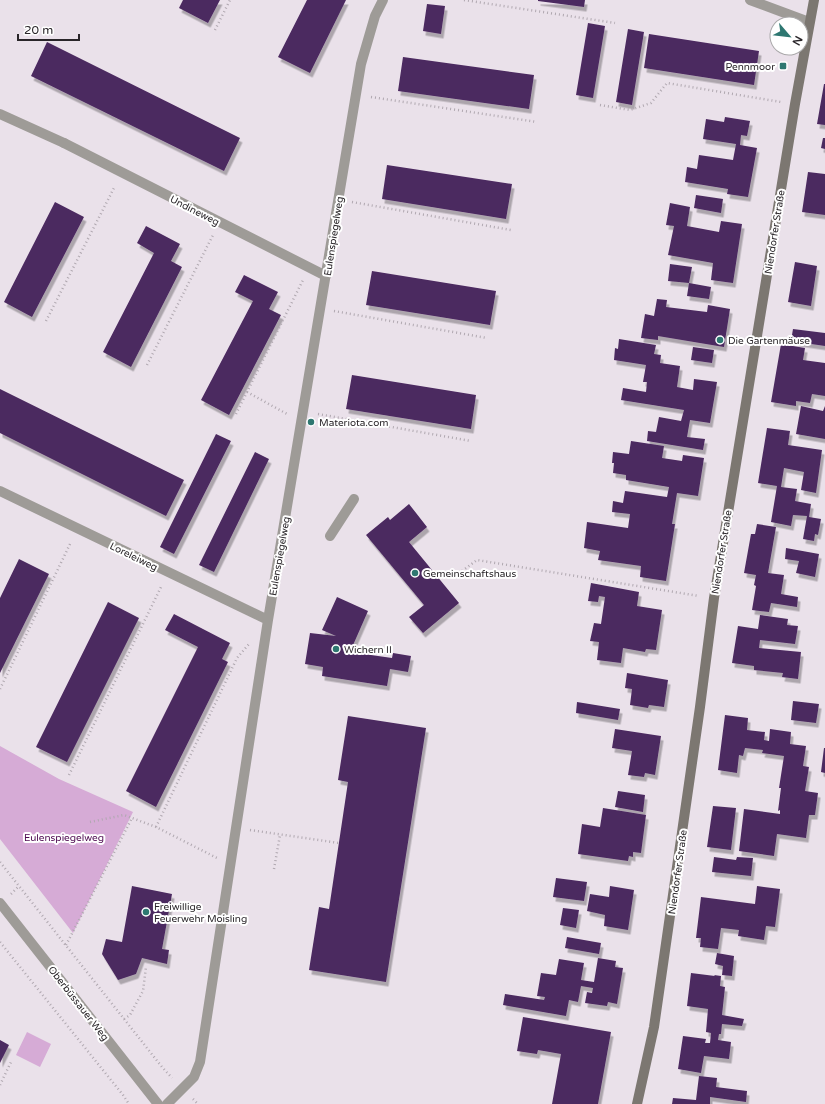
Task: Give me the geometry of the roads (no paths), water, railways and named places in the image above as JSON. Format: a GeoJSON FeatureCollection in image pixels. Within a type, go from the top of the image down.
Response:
{"type":"FeatureCollection","features":[{"type":"Feature","properties":{"kind":"main road","name":"Niendorfer Straße"},"geometry":{"type":"LineString","coordinates":[[637,1104],[654,1028],[714,598],[795,104],[814,0]]}},
{"type":"Feature","properties":{"kind":"street","name":"Eulenspiegelweg"},"geometry":{"type":"LineString","coordinates":[[167,1104],[194,1077],[200,1062],[268,620],[361,64],[375,16],[383,0]]}},
{"type":"Feature","properties":{"kind":"street"},"geometry":{"type":"LineString","coordinates":[[750,0],[810,22]]}},
{"type":"Feature","properties":{"kind":"street","name":"Undineweg"},"geometry":{"type":"LineString","coordinates":[[0,114],[64,144],[326,276]]}},
{"type":"Feature","properties":{"kind":"street","name":"Loreleiweg"},"geometry":{"type":"LineString","coordinates":[[0,491],[268,620]]}},
{"type":"Feature","properties":{"kind":"street"},"geometry":{"type":"LineString","coordinates":[[330,536],[354,499]]}},
{"type":"Feature","properties":{"kind":"street","name":"Oberbüssauer Weg"},"geometry":{"type":"LineString","coordinates":[[0,903],[158,1104]]}},
{"type":"Feature","properties":{"kind":"place","name":"Pennmoor"},"geometry":{"type":"Point","coordinates":[783,66]}},
{"type":"Feature","properties":{"kind":"place","name":"Die Gartenmäuse"},"geometry":{"type":"Point","coordinates":[720,340]}},
{"type":"Feature","properties":{"kind":"place","name":"Materiota.com"},"geometry":{"type":"Point","coordinates":[311,422]}},
{"type":"Feature","properties":{"kind":"place","name":"Gemeinschaftshaus"},"geometry":{"type":"Point","coordinates":[415,573]}},
{"type":"Feature","properties":{"kind":"place","name":"Wichern II"},"geometry":{"type":"Point","coordinates":[336,649]}},
{"type":"Feature","properties":{"kind":"place","name":"Freiwillige Feuerwehr Moisling"},"geometry":{"type":"Point","coordinates":[146,912]}}]}
